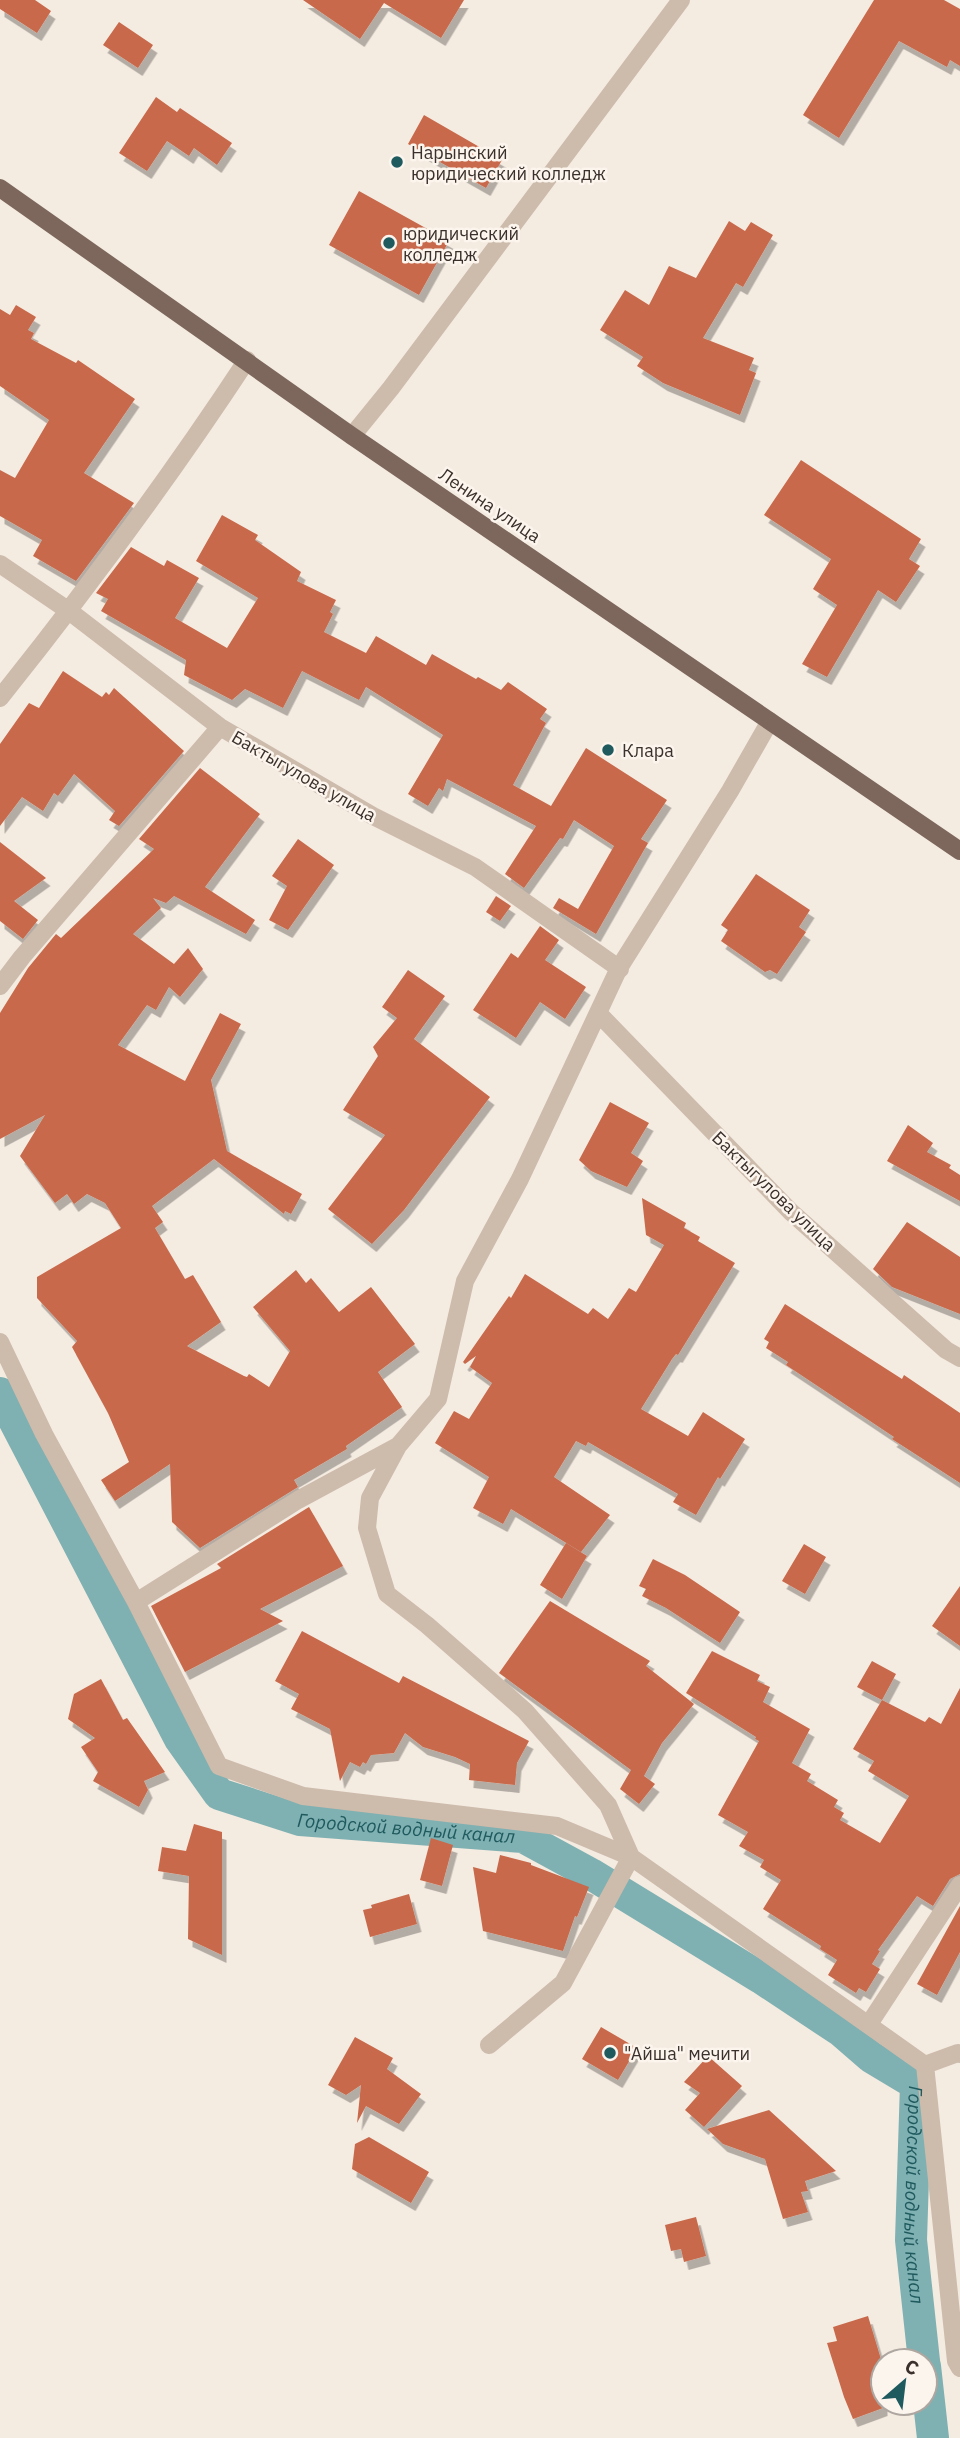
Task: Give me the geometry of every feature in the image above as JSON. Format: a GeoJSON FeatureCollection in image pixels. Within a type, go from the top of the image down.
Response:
{"type":"FeatureCollection","features":[{"type":"Feature","properties":{"kind":"main road","name":"Ленина улица"},"geometry":{"type":"LineString","coordinates":[[0,188],[352,436],[960,851]]}},
{"type":"Feature","properties":{"kind":"street"},"geometry":{"type":"LineString","coordinates":[[352,436],[391,388],[681,0]]}},
{"type":"Feature","properties":{"kind":"street"},"geometry":{"type":"LineString","coordinates":[[0,698],[69,611],[208,419],[247,360]]}},
{"type":"Feature","properties":{"kind":"street","name":"Бактыгулова улица"},"geometry":{"type":"LineString","coordinates":[[0,564],[69,611],[220,727],[373,816],[475,867],[620,969]]}},
{"type":"Feature","properties":{"kind":"street"},"geometry":{"type":"LineString","coordinates":[[631,1857],[608,1805],[524,1711],[427,1625],[387,1594],[367,1528],[370,1498],[398,1446],[438,1399],[465,1281],[520,1179],[620,969],[730,792],[770,721]]}},
{"type":"Feature","properties":{"kind":"street"},"geometry":{"type":"LineString","coordinates":[[0,986],[220,727]]}},
{"type":"Feature","properties":{"kind":"street","name":"Бактыгулова улица"},"geometry":{"type":"LineString","coordinates":[[598,1013],[791,1212],[946,1350],[960,1358]]}},
{"type":"Feature","properties":{"kind":"street"},"geometry":{"type":"LineString","coordinates":[[0,1342],[44,1434],[136,1602],[219,1766],[303,1796],[557,1826],[631,1857],[925,2065],[956,2361],[960,2368]]}},
{"type":"Feature","properties":{"kind":"street"},"geometry":{"type":"LineString","coordinates":[[136,1602],[298,1500],[398,1446]]}},
{"type":"Feature","properties":{"kind":"street"},"geometry":{"type":"LineString","coordinates":[[489,2045],[563,1983],[631,1857]]}},
{"type":"Feature","properties":{"kind":"street"},"geometry":{"type":"LineString","coordinates":[[869,2024],[960,1885]]}},
{"type":"Feature","properties":{"kind":"street"},"geometry":{"type":"LineString","coordinates":[[925,2065],[960,2054]]}},
{"type":"Feature","properties":{"kind":"building"},"geometry":{"type":"Polygon","coordinates":[[[0,0],[35,0],[51,11],[37,33],[0,9],[0,0]]]}},
{"type":"Feature","properties":{"kind":"building"},"geometry":{"type":"Polygon","coordinates":[[[303,0],[464,0],[441,38],[384,3],[360,39],[303,0]]]}},
{"type":"Feature","properties":{"kind":"building"},"geometry":{"type":"Polygon","coordinates":[[[874,0],[944,0],[960,9],[960,66],[950,60],[947,67],[899,41],[839,138],[803,115],[874,0]]]}},
{"type":"Feature","properties":{"kind":"building"},"geometry":{"type":"Polygon","coordinates":[[[119,22],[153,45],[138,68],[103,45],[119,22]]]}},
{"type":"Feature","properties":{"kind":"building"},"geometry":{"type":"Polygon","coordinates":[[[156,97],[177,112],[180,108],[232,143],[217,165],[194,148],[189,156],[167,141],[147,171],[119,153],[156,97]]]}},
{"type":"Feature","properties":{"kind":"building"},"geometry":{"type":"Polygon","coordinates":[[[424,115],[502,160],[486,188],[408,144],[424,115]]]}},
{"type":"Feature","properties":{"kind":"building","name":"юридический колледж"},"geometry":{"type":"Polygon","coordinates":[[[359,191],[449,241],[419,295],[329,245],[359,191]]]}},
{"type":"Feature","properties":{"kind":"building"},"geometry":{"type":"Polygon","coordinates":[[[729,221],[745,231],[751,222],[773,235],[743,287],[736,283],[703,338],[754,358],[749,370],[756,373],[740,415],[663,383],[637,366],[643,357],[600,330],[625,290],[649,305],[669,266],[696,278],[729,221]]]}},
{"type":"Feature","properties":{"kind":"building"},"geometry":{"type":"Polygon","coordinates":[[[16,305],[36,317],[28,330],[34,333],[31,339],[76,363],[78,360],[135,399],[84,473],[134,503],[76,581],[33,556],[42,540],[0,516],[0,470],[15,478],[49,420],[0,386],[0,309],[10,315],[16,305]]]}},
{"type":"Feature","properties":{"kind":"building"},"geometry":{"type":"Polygon","coordinates":[[[801,460],[921,539],[909,559],[920,566],[896,602],[878,590],[827,677],[802,664],[837,605],[813,589],[831,559],[764,515],[801,460]]]}},
{"type":"Feature","properties":{"kind":"building"},"geometry":{"type":"Polygon","coordinates":[[[222,515],[258,535],[255,540],[301,572],[297,581],[336,600],[330,612],[333,614],[324,632],[366,653],[376,636],[426,665],[432,654],[501,690],[508,682],[547,709],[540,719],[546,723],[513,785],[551,806],[586,748],[667,800],[641,839],[648,843],[596,934],[553,908],[559,898],[578,909],[614,846],[574,820],[563,839],[560,838],[524,888],[505,874],[536,826],[447,779],[443,791],[439,788],[428,806],[408,794],[443,735],[366,687],[359,700],[302,671],[283,708],[245,689],[232,700],[184,675],[186,660],[101,611],[108,599],[96,593],[131,547],[164,566],[167,560],[199,578],[175,618],[227,648],[258,598],[196,561],[222,515]]]}},
{"type":"Feature","properties":{"kind":"building"},"geometry":{"type":"Polygon","coordinates":[[[63,671],[102,697],[106,692],[109,695],[114,688],[184,751],[119,826],[109,820],[115,811],[74,774],[58,796],[54,793],[43,811],[22,797],[0,826],[0,744],[29,703],[39,708],[63,671]]]}},
{"type":"Feature","properties":{"kind":"building"},"geometry":{"type":"Polygon","coordinates":[[[200,768],[260,814],[205,887],[255,920],[246,934],[174,896],[166,903],[153,898],[161,908],[133,934],[174,964],[188,948],[203,969],[180,997],[169,987],[156,1010],[147,1005],[118,1045],[185,1081],[220,1013],[241,1024],[211,1080],[227,1151],[302,1194],[291,1214],[285,1211],[284,1214],[214,1159],[152,1206],[163,1222],[155,1228],[185,1279],[193,1275],[221,1322],[187,1346],[244,1376],[249,1374],[269,1387],[290,1351],[253,1307],[296,1270],[306,1283],[311,1278],[339,1312],[371,1287],[415,1344],[378,1372],[402,1407],[346,1446],[347,1449],[294,1480],[298,1487],[200,1548],[172,1522],[170,1464],[115,1501],[101,1480],[129,1462],[108,1413],[72,1347],[77,1341],[37,1298],[37,1277],[121,1228],[105,1203],[87,1194],[74,1204],[67,1194],[55,1203],[20,1156],[45,1115],[0,1139],[0,1013],[28,968],[56,934],[61,938],[154,849],[139,839],[200,768]]]}},
{"type":"Feature","properties":{"kind":"building"},"geometry":{"type":"Polygon","coordinates":[[[298,839],[334,865],[288,930],[269,920],[287,886],[272,876],[298,839]]]}},
{"type":"Feature","properties":{"kind":"building"},"geometry":{"type":"Polygon","coordinates":[[[0,842],[46,878],[14,901],[38,920],[23,939],[0,921],[0,842]]]}},
{"type":"Feature","properties":{"kind":"building"},"geometry":{"type":"Polygon","coordinates":[[[756,874],[810,910],[799,927],[806,932],[777,974],[770,970],[765,972],[721,941],[728,930],[721,925],[756,874]]]}},
{"type":"Feature","properties":{"kind":"building"},"geometry":{"type":"Polygon","coordinates":[[[496,896],[511,906],[500,921],[486,912],[496,896]]]}},
{"type":"Feature","properties":{"kind":"building"},"geometry":{"type":"Polygon","coordinates":[[[540,926],[559,940],[545,960],[586,987],[565,1019],[540,1002],[516,1038],[473,1010],[511,953],[518,958],[540,926]]]}},
{"type":"Feature","properties":{"kind":"building"},"geometry":{"type":"Polygon","coordinates":[[[408,970],[445,996],[414,1039],[490,1097],[404,1210],[372,1244],[328,1209],[385,1135],[343,1110],[378,1056],[373,1047],[397,1018],[382,1007],[408,970]]]}},
{"type":"Feature","properties":{"kind":"building"},"geometry":{"type":"Polygon","coordinates":[[[610,1102],[649,1123],[631,1153],[643,1161],[627,1187],[591,1171],[579,1160],[610,1102]]]}},
{"type":"Feature","properties":{"kind":"building"},"geometry":{"type":"Polygon","coordinates":[[[908,1125],[933,1143],[927,1152],[951,1165],[949,1168],[960,1175],[960,1201],[887,1161],[908,1125]]]}},
{"type":"Feature","properties":{"kind":"building"},"geometry":{"type":"Polygon","coordinates":[[[642,1198],[686,1223],[684,1228],[700,1237],[698,1241],[735,1263],[641,1409],[688,1436],[703,1412],[745,1439],[720,1479],[718,1477],[696,1515],[673,1502],[678,1494],[588,1442],[586,1446],[576,1441],[554,1477],[610,1515],[581,1552],[511,1509],[503,1524],[473,1508],[489,1477],[435,1443],[454,1411],[469,1419],[492,1383],[470,1367],[476,1356],[465,1364],[463,1362],[509,1296],[511,1298],[525,1274],[588,1314],[593,1308],[608,1319],[629,1288],[636,1292],[664,1245],[646,1235],[642,1198]]]}},
{"type":"Feature","properties":{"kind":"building"},"geometry":{"type":"Polygon","coordinates":[[[907,1222],[960,1257],[960,1314],[892,1287],[873,1269],[907,1222]]]}},
{"type":"Feature","properties":{"kind":"building"},"geometry":{"type":"Polygon","coordinates":[[[785,1304],[902,1379],[904,1375],[960,1413],[960,1483],[892,1439],[894,1437],[786,1365],[788,1362],[766,1348],[769,1342],[764,1339],[785,1304]]]}},
{"type":"Feature","properties":{"kind":"building"},"geometry":{"type":"Polygon","coordinates":[[[309,1507],[343,1566],[260,1609],[283,1621],[185,1672],[151,1606],[221,1568],[217,1564],[309,1507]]]}},
{"type":"Feature","properties":{"kind":"building"},"geometry":{"type":"Polygon","coordinates":[[[566,1543],[587,1556],[562,1599],[540,1585],[566,1543]]]}},
{"type":"Feature","properties":{"kind":"building"},"geometry":{"type":"Polygon","coordinates":[[[804,1544],[826,1557],[805,1594],[782,1581],[804,1544]]]}},
{"type":"Feature","properties":{"kind":"building"},"geometry":{"type":"Polygon","coordinates":[[[653,1559],[685,1575],[740,1612],[720,1643],[666,1608],[642,1596],[646,1589],[639,1586],[653,1559]]]}},
{"type":"Feature","properties":{"kind":"building"},"geometry":{"type":"Polygon","coordinates":[[[960,1586],[960,1646],[932,1626],[960,1586]]]}},
{"type":"Feature","properties":{"kind":"building"},"geometry":{"type":"Polygon","coordinates":[[[550,1601],[650,1661],[646,1666],[694,1704],[662,1743],[644,1776],[655,1784],[639,1804],[620,1789],[631,1770],[499,1673],[550,1601]]]}},
{"type":"Feature","properties":{"kind":"building"},"geometry":{"type":"Polygon","coordinates":[[[302,1631],[399,1683],[403,1676],[529,1741],[517,1763],[515,1785],[469,1780],[470,1764],[423,1747],[405,1733],[394,1753],[371,1755],[366,1764],[363,1762],[360,1767],[350,1762],[340,1781],[330,1729],[291,1709],[299,1694],[275,1681],[302,1631]]]}},
{"type":"Feature","properties":{"kind":"building"},"geometry":{"type":"Polygon","coordinates":[[[712,1651],[760,1675],[757,1681],[770,1687],[763,1702],[810,1729],[792,1763],[811,1774],[807,1781],[838,1800],[834,1807],[844,1813],[840,1820],[880,1843],[909,1796],[868,1771],[874,1761],[853,1749],[882,1700],[925,1722],[929,1717],[941,1724],[960,1688],[960,1874],[950,1879],[933,1906],[917,1896],[878,1950],[880,1951],[872,1964],[880,1969],[866,1992],[859,1988],[856,1993],[828,1975],[837,1960],[820,1949],[821,1946],[763,1909],[781,1880],[760,1867],[764,1860],[739,1846],[748,1832],[718,1815],[759,1741],[686,1693],[712,1651]]]}},
{"type":"Feature","properties":{"kind":"building"},"geometry":{"type":"Polygon","coordinates":[[[872,1661],[896,1674],[882,1700],[857,1687],[872,1661]]]}},
{"type":"Feature","properties":{"kind":"building"},"geometry":{"type":"Polygon","coordinates":[[[101,1679],[123,1720],[127,1718],[165,1772],[144,1781],[148,1790],[139,1807],[93,1781],[98,1772],[81,1747],[95,1738],[68,1719],[74,1694],[101,1679]]]}},
{"type":"Feature","properties":{"kind":"building"},"geometry":{"type":"Polygon","coordinates":[[[194,1824],[222,1832],[222,1955],[188,1939],[189,1876],[158,1871],[162,1847],[186,1851],[194,1824]]]}},
{"type":"Feature","properties":{"kind":"building"},"geometry":{"type":"Polygon","coordinates":[[[431,1838],[453,1845],[442,1886],[420,1880],[431,1838]]]}},
{"type":"Feature","properties":{"kind":"building"},"geometry":{"type":"Polygon","coordinates":[[[500,1855],[531,1863],[589,1887],[563,1951],[483,1931],[473,1867],[496,1873],[500,1855]]]}},
{"type":"Feature","properties":{"kind":"building"},"geometry":{"type":"Polygon","coordinates":[[[409,1894],[417,1924],[370,1937],[363,1910],[409,1894]]]}},
{"type":"Feature","properties":{"kind":"building"},"geometry":{"type":"Polygon","coordinates":[[[960,1906],[960,1952],[937,1995],[917,1984],[960,1906]]]}},
{"type":"Feature","properties":{"kind":"building","name":"\"Айша\" мечити"},"geometry":{"type":"Polygon","coordinates":[[[601,2027],[637,2048],[618,2080],[582,2059],[601,2027]]]}},
{"type":"Feature","properties":{"kind":"building"},"geometry":{"type":"Polygon","coordinates":[[[355,2037],[393,2058],[387,2069],[421,2094],[399,2124],[366,2106],[357,2123],[361,2085],[346,2095],[328,2085],[355,2037]]]}},
{"type":"Feature","properties":{"kind":"building"},"geometry":{"type":"Polygon","coordinates":[[[708,2056],[742,2086],[704,2127],[685,2110],[700,2093],[684,2082],[708,2056]]]}},
{"type":"Feature","properties":{"kind":"building"},"geometry":{"type":"Polygon","coordinates":[[[769,2110],[836,2171],[805,2181],[808,2191],[801,2192],[808,2212],[783,2219],[765,2159],[723,2144],[707,2129],[769,2110]]]}},
{"type":"Feature","properties":{"kind":"building"},"geometry":{"type":"Polygon","coordinates":[[[369,2137],[429,2172],[411,2203],[352,2169],[355,2144],[369,2137]]]}},
{"type":"Feature","properties":{"kind":"building"},"geometry":{"type":"Polygon","coordinates":[[[696,2217],[706,2256],[684,2262],[681,2249],[671,2251],[665,2225],[696,2217]]]}},
{"type":"Feature","properties":{"kind":"building"},"geometry":{"type":"Polygon","coordinates":[[[868,2316],[877,2347],[869,2347],[869,2413],[853,2419],[827,2343],[837,2341],[833,2327],[868,2316]]]}},
{"type":"Feature","properties":{"kind":"waterway","name":"Городской водный канал"},"geometry":{"type":"LineString","coordinates":[[0,1393],[180,1739],[219,1794],[300,1820],[523,1837],[591,1874],[761,1978],[841,2031],[871,2057],[916,2084],[911,2240],[922,2347]]}},
{"type":"Feature","properties":{"kind":"waterway","name":"Городской водный канал"},"geometry":{"type":"LineString","coordinates":[[931,2417],[933,2438]]}},
{"type":"Feature","properties":{"kind":"place","name":"Нарынский юридический колледж"},"geometry":{"type":"Point","coordinates":[397,162]}},
{"type":"Feature","properties":{"kind":"place","name":"юридический колледж"},"geometry":{"type":"Point","coordinates":[389,243]}},
{"type":"Feature","properties":{"kind":"place","name":"Клара"},"geometry":{"type":"Point","coordinates":[608,750]}},
{"type":"Feature","properties":{"kind":"place","name":"\"Айша\" мечити"},"geometry":{"type":"Point","coordinates":[610,2053]}}]}
